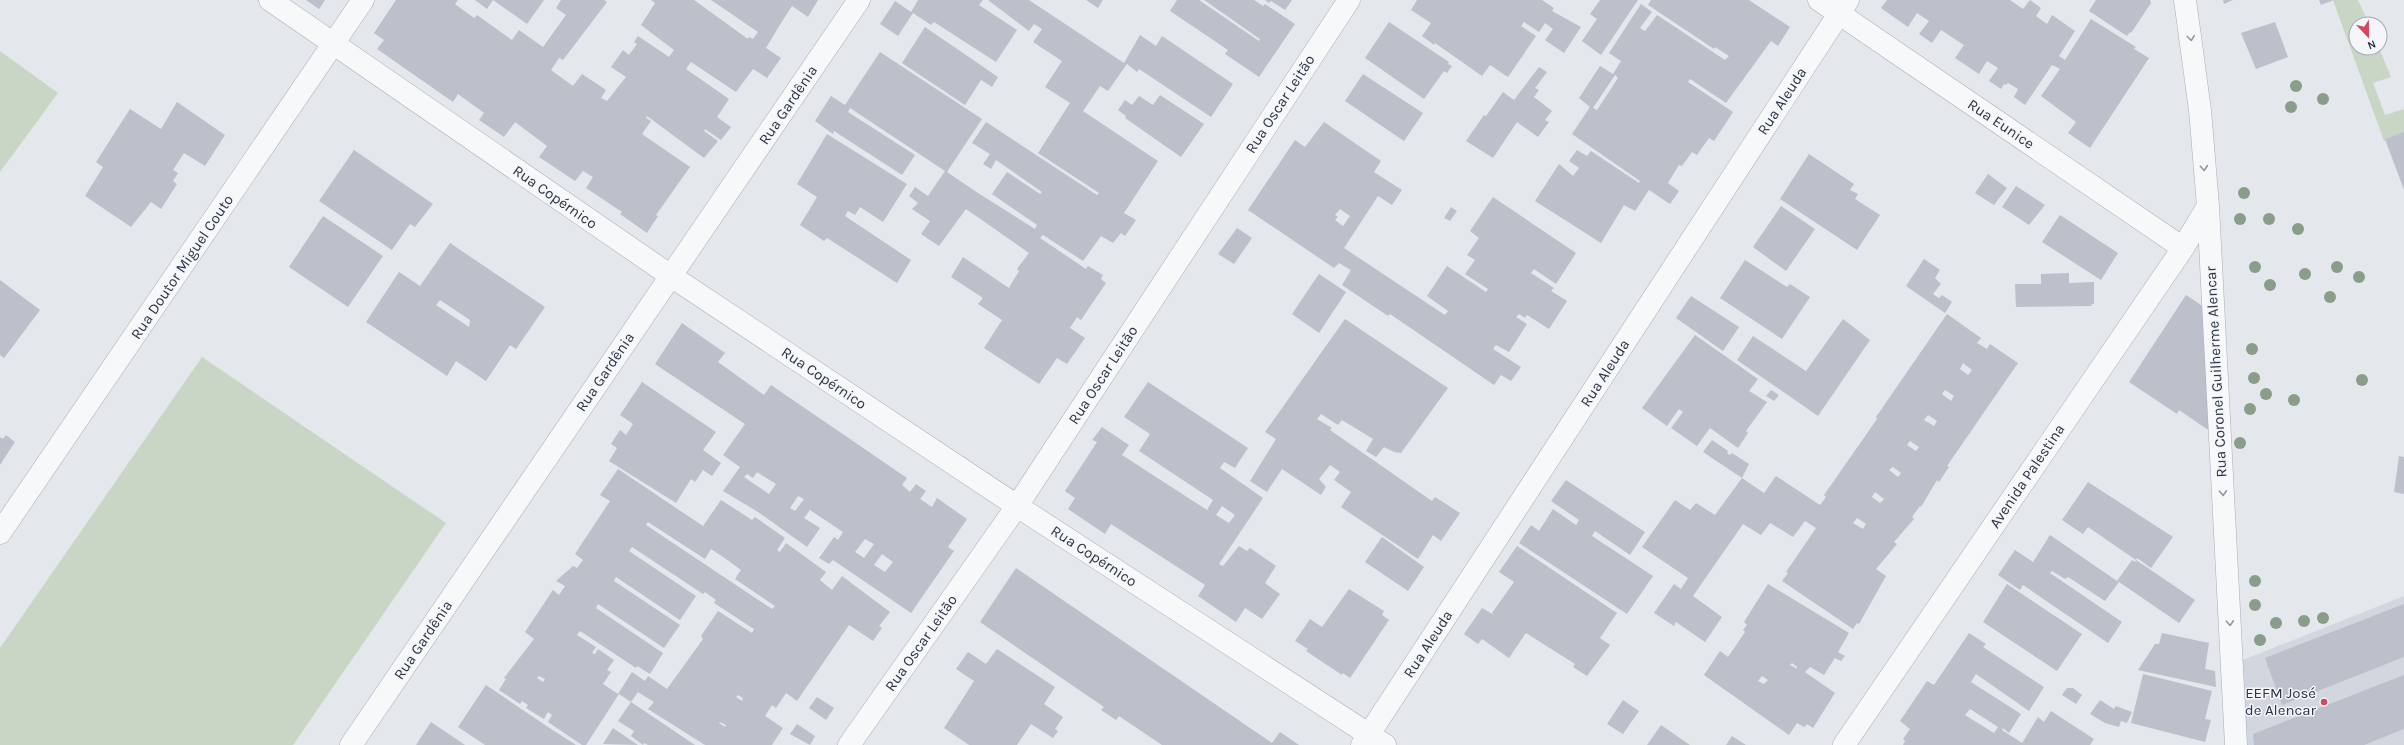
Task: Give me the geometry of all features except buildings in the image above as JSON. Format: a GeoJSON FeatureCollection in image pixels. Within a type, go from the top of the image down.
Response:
{"type":"FeatureCollection","features":[{"type":"Feature","properties":{"kind":"street","name":"Rua Copérnico"},"geometry":{"type":"LineString","coordinates":[[270,0],[671,276],[1372,741]]}},
{"type":"Feature","properties":{"kind":"street","name":"Rua Doutor Miguel Couto"},"geometry":{"type":"LineString","coordinates":[[0,533],[363,0]]}},
{"type":"Feature","properties":{"kind":"street","name":"Rua Gardênia"},"geometry":{"type":"LineString","coordinates":[[351,745],[859,0]]}},
{"type":"Feature","properties":{"kind":"street","name":"Rua Oscar Leitão"},"geometry":{"type":"LineString","coordinates":[[849,745],[1017,506],[1349,0]]}},
{"type":"Feature","properties":{"kind":"street","name":"Rua Eunice"},"geometry":{"type":"LineString","coordinates":[[1819,0],[1844,7],[2183,248]]}},
{"type":"Feature","properties":{"kind":"street","name":"Rua Coronel Guilherme Alencar"},"geometry":{"type":"LineString","coordinates":[[2185,0],[2200,110],[2208,206],[2236,745]]}},
{"type":"Feature","properties":{"kind":"street","name":"Rua Aleuda"},"geometry":{"type":"LineString","coordinates":[[1372,741],[1844,7]]}},
{"type":"Feature","properties":{"kind":"street","name":"Avenida Palestina"},"geometry":{"type":"LineString","coordinates":[[1844,745],[2183,248],[2208,206]]}},
{"type":"Feature","properties":{"kind":"shaded area","name":"EEFM José de Alencar"},"geometry":{"type":"Polygon","coordinates":[[[2404,596],[2404,745],[2247,745],[2243,660],[2404,596]]]}},
{"type":"Feature","properties":{"kind":"green space"},"geometry":{"type":"Polygon","coordinates":[[[2333,0],[2358,0],[2365,16],[2348,16],[2348,41],[2333,0]]]}},
{"type":"Feature","properties":{"kind":"green space"},"geometry":{"type":"Polygon","coordinates":[[[0,51],[58,93],[0,172],[0,51]]]}},
{"type":"Feature","properties":{"kind":"green space"},"geometry":{"type":"Polygon","coordinates":[[[2353,56],[2382,56],[2391,77],[2373,83],[2385,115],[2404,109],[2404,133],[2384,141],[2353,56]]]}},
{"type":"Feature","properties":{"kind":"green space"},"geometry":{"type":"Polygon","coordinates":[[[202,357],[446,523],[293,745],[0,745],[0,648],[202,357]]]}},
{"type":"Feature","properties":{"kind":"place","name":"EEFM José de Alencar"},"geometry":{"type":"Point","coordinates":[2324,702]}}]}
